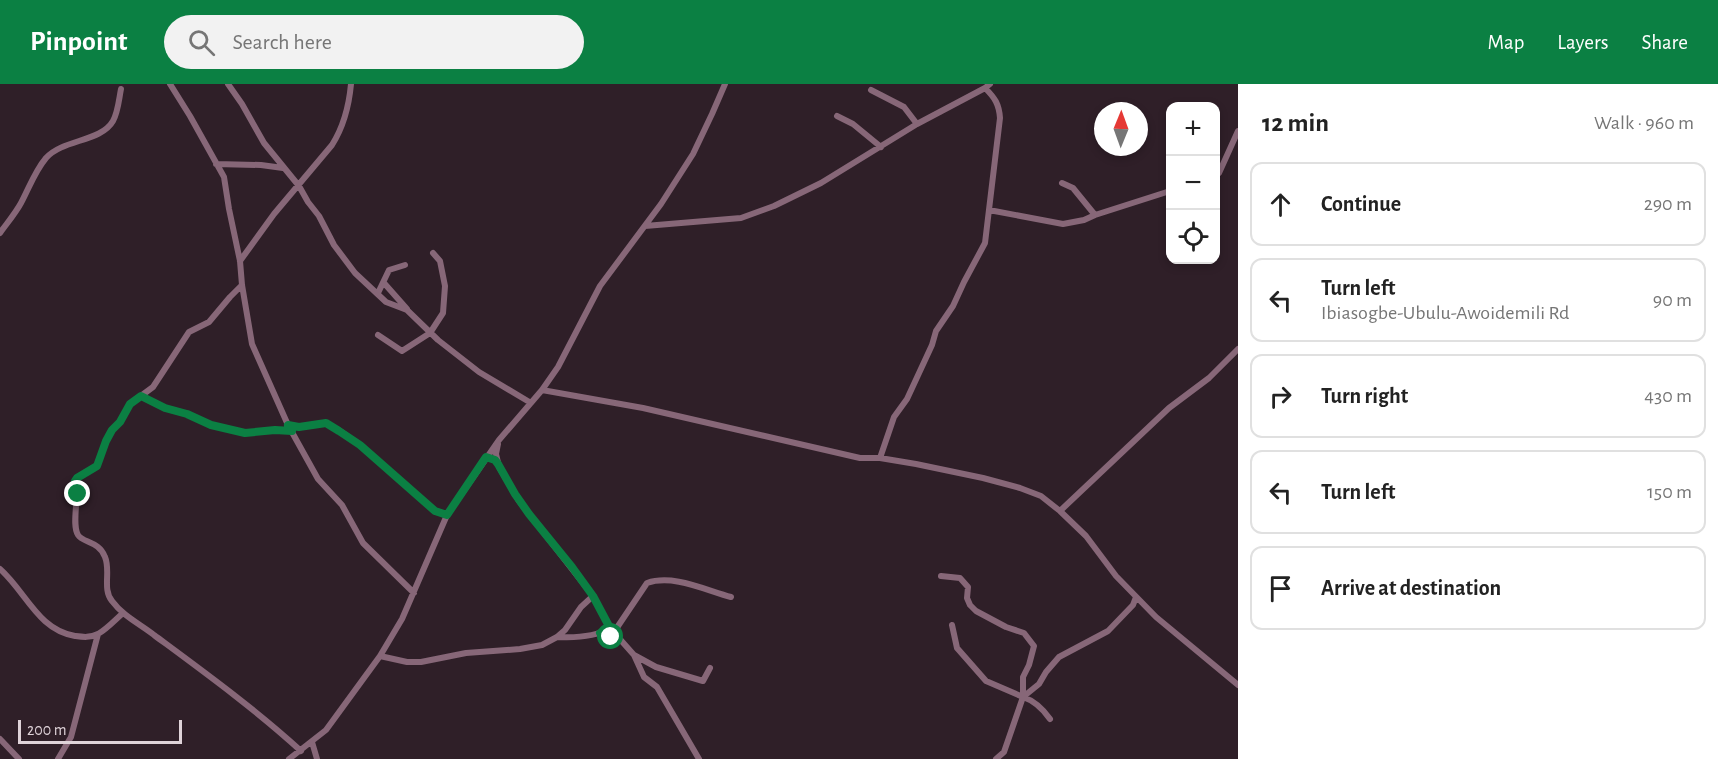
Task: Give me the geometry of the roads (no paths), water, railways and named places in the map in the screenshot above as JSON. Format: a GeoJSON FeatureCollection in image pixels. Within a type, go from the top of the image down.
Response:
{"type":"FeatureCollection","features":[{"type":"Feature","properties":{"kind":"street"},"geometry":{"type":"LineString","coordinates":[[170,84],[224,177],[240,261],[252,344],[290,428],[318,479],[342,505],[363,543],[414,593]]}},
{"type":"Feature","properties":{"kind":"street"},"geometry":{"type":"LineString","coordinates":[[228,84],[264,143],[299,186],[319,216],[334,245],[355,273],[386,302],[407,310]]}},
{"type":"Feature","properties":{"kind":"street"},"geometry":{"type":"LineString","coordinates":[[240,261],[274,214],[332,146],[346,117],[351,84]]}},
{"type":"Feature","properties":{"kind":"street"},"geometry":{"type":"LineString","coordinates":[[289,759],[326,730],[380,656],[402,619],[447,515],[486,457],[558,368],[600,286],[661,204],[693,154],[724,84]]}},
{"type":"Feature","properties":{"kind":"street"},"geometry":{"type":"LineString","coordinates":[[645,226],[741,218],[774,206],[821,183],[917,124],[988,86],[996,99],[1000,118],[985,243],[953,306],[936,331],[932,345],[907,399],[894,417],[880,458]]}},
{"type":"Feature","properties":{"kind":"street"},"geometry":{"type":"LineString","coordinates":[[0,233],[19,206],[38,168],[46,158],[63,146],[103,131],[111,123],[121,89]]}},
{"type":"Feature","properties":{"kind":"street"},"geometry":{"type":"LineString","coordinates":[[871,90],[904,107],[917,124]]}},
{"type":"Feature","properties":{"kind":"street"},"geometry":{"type":"LineString","coordinates":[[837,116],[854,124],[881,147]]}},
{"type":"Feature","properties":{"kind":"street"},"geometry":{"type":"LineString","coordinates":[[1220,170],[1238,131]]}},
{"type":"Feature","properties":{"kind":"street"},"geometry":{"type":"LineString","coordinates":[[216,164],[284,168]]}},
{"type":"Feature","properties":{"kind":"street"},"geometry":{"type":"LineString","coordinates":[[1062,183],[1073,188],[1095,215]]}},
{"type":"Feature","properties":{"kind":"street"},"geometry":{"type":"LineString","coordinates":[[989,210],[1063,224],[1084,220],[1166,192]]}},
{"type":"Feature","properties":{"kind":"street"},"geometry":{"type":"LineString","coordinates":[[378,335],[402,351],[430,333],[443,313],[445,285],[440,261],[433,253]]}},
{"type":"Feature","properties":{"kind":"street"},"geometry":{"type":"LineString","coordinates":[[378,293],[389,270],[405,265]]}},
{"type":"Feature","properties":{"kind":"street"},"geometry":{"type":"LineString","coordinates":[[384,283],[430,333],[479,372],[531,403]]}},
{"type":"Feature","properties":{"kind":"street"},"geometry":{"type":"LineString","coordinates":[[242,285],[209,322],[189,332],[153,387],[130,404],[120,422],[112,430],[97,466],[77,478],[75,481],[78,494],[76,532],[79,537],[94,544],[102,551],[107,565],[108,594],[123,613],[154,634],[301,751]]}},
{"type":"Feature","properties":{"kind":"street"},"geometry":{"type":"LineString","coordinates":[[1060,511],[1169,408],[1209,378],[1238,349]]}},
{"type":"Feature","properties":{"kind":"street"},"geometry":{"type":"LineString","coordinates":[[542,390],[643,408],[860,458],[880,458],[916,464],[1007,484],[1041,496],[1086,536],[1116,576],[1156,617],[1238,685]]}},
{"type":"Feature","properties":{"kind":"street"},"geometry":{"type":"LineString","coordinates":[[141,396],[165,408],[187,414],[211,425],[245,433],[326,423],[360,445],[435,511],[447,515]]}},
{"type":"Feature","properties":{"kind":"street"},"geometry":{"type":"LineString","coordinates":[[498,464],[496,454],[499,440]]}},
{"type":"Feature","properties":{"kind":"street"},"geometry":{"type":"LineString","coordinates":[[486,457],[495,460],[524,508],[593,596],[612,630],[634,655],[644,677],[657,687],[699,759]]}},
{"type":"Feature","properties":{"kind":"street"},"geometry":{"type":"LineString","coordinates":[[0,569],[19,589],[33,609],[56,630],[86,638],[98,634],[123,613]]}},
{"type":"Feature","properties":{"kind":"street"},"geometry":{"type":"LineString","coordinates":[[941,576],[960,578],[968,587],[967,598],[976,611],[1006,627],[1024,633],[1034,646],[1023,677],[1023,697],[1004,752],[996,759]]}},
{"type":"Feature","properties":{"kind":"street"},"geometry":{"type":"LineString","coordinates":[[557,637],[569,638],[612,630],[647,583],[656,580],[682,583],[730,597]]}},
{"type":"Feature","properties":{"kind":"street"},"geometry":{"type":"LineString","coordinates":[[380,656],[407,662],[421,662],[465,653],[542,645],[565,630],[581,607],[593,596]]}},
{"type":"Feature","properties":{"kind":"street"},"geometry":{"type":"LineString","coordinates":[[1023,697],[1039,684],[1059,657],[1108,630],[1133,605],[1136,597]]}},
{"type":"Feature","properties":{"kind":"street"},"geometry":{"type":"LineString","coordinates":[[952,625],[957,648],[987,681],[1032,700],[1044,710],[1050,719]]}},
{"type":"Feature","properties":{"kind":"street"},"geometry":{"type":"LineString","coordinates":[[600,633],[621,639]]}},
{"type":"Feature","properties":{"kind":"street"},"geometry":{"type":"LineString","coordinates":[[58,759],[71,737],[98,634]]}},
{"type":"Feature","properties":{"kind":"street"},"geometry":{"type":"LineString","coordinates":[[634,655],[656,667],[703,681],[711,668]]}},
{"type":"Feature","properties":{"kind":"street"},"geometry":{"type":"LineString","coordinates":[[0,740],[18,759]]}},
{"type":"Feature","properties":{"kind":"street"},"geometry":{"type":"LineString","coordinates":[[312,742],[317,759]]}}]}
